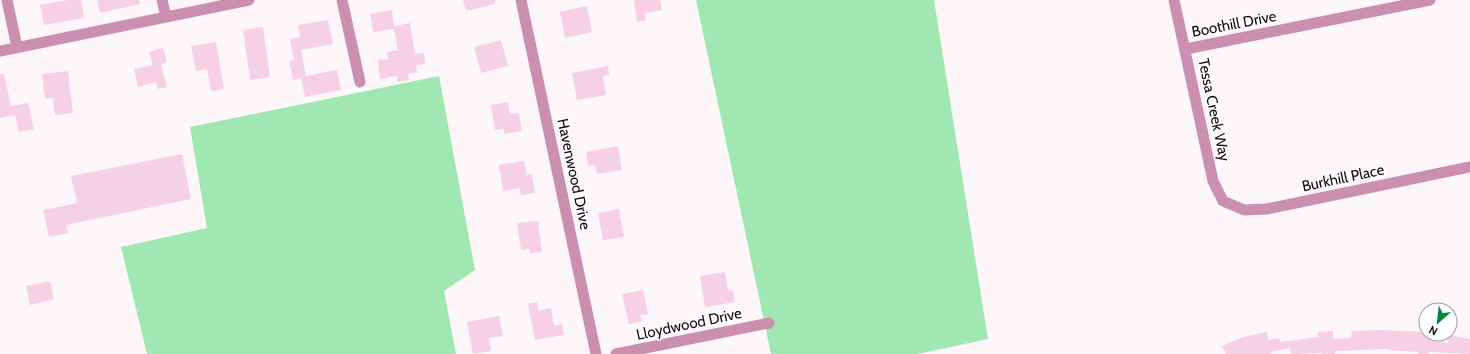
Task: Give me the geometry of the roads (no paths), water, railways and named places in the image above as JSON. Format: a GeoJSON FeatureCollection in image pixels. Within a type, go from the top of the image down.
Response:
{"type":"FeatureCollection","features":[{"type":"Feature","properties":{"kind":"street"},"geometry":{"type":"LineString","coordinates":[[7,0],[17,47]]}},
{"type":"Feature","properties":{"kind":"street"},"geometry":{"type":"LineString","coordinates":[[162,0],[166,17]]}},
{"type":"Feature","properties":{"kind":"street"},"geometry":{"type":"LineString","coordinates":[[0,51],[249,0]]}},
{"type":"Feature","properties":{"kind":"street"},"geometry":{"type":"LineString","coordinates":[[342,0],[360,82]]}},
{"type":"Feature","properties":{"kind":"street","name":"Havenwood Drive"},"geometry":{"type":"LineString","coordinates":[[521,0],[596,354]]}},
{"type":"Feature","properties":{"kind":"street","name":"Tessa Creek Way"},"geometry":{"type":"LineString","coordinates":[[1174,0],[1213,181],[1223,201]]}},
{"type":"Feature","properties":{"kind":"street","name":"Boothill Drive"},"geometry":{"type":"LineString","coordinates":[[1186,50],[1430,0]]}},
{"type":"Feature","properties":{"kind":"street","name":"Burkhill Place"},"geometry":{"type":"LineString","coordinates":[[1223,201],[1244,210],[1267,209],[1470,166]]}},
{"type":"Feature","properties":{"kind":"street","name":"Lloydwood Drive"},"geometry":{"type":"LineString","coordinates":[[616,354],[769,323]]}}]}
